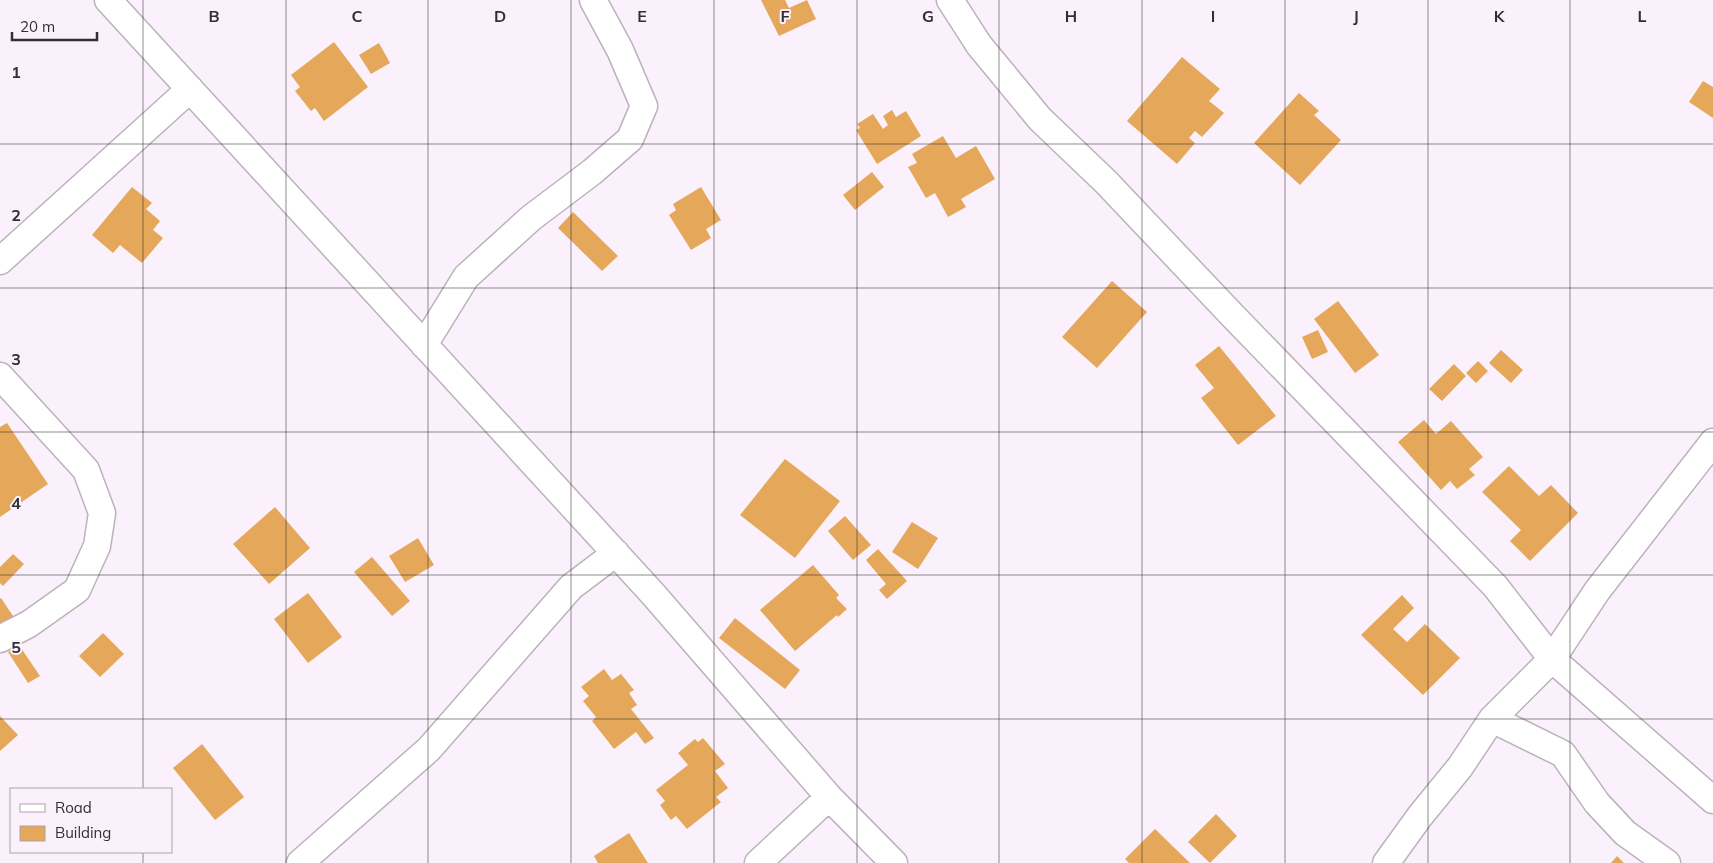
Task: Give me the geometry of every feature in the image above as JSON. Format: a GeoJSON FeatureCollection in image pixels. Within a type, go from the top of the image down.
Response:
{"type":"FeatureCollection","features":[{"type":"Feature","properties":{"kind":"street"},"geometry":{"type":"LineString","coordinates":[[108,0],[616,553],[829,797],[894,863]]}},
{"type":"Feature","properties":{"kind":"street"},"geometry":{"type":"LineString","coordinates":[[424,345],[466,277],[530,218],[592,172],[630,139],[644,106],[620,50],[593,0]]}},
{"type":"Feature","properties":{"kind":"street"},"geometry":{"type":"LineString","coordinates":[[950,0],[978,46],[1040,119],[1106,182],[1495,586],[1552,659],[1713,800]]}},
{"type":"Feature","properties":{"kind":"street"},"geometry":{"type":"LineString","coordinates":[[0,261],[190,89]]}},
{"type":"Feature","properties":{"kind":"street"},"geometry":{"type":"LineString","coordinates":[[0,376],[86,470],[102,513],[97,546],[77,590],[29,624],[0,639]]}},
{"type":"Feature","properties":{"kind":"street"},"geometry":{"type":"LineString","coordinates":[[1386,863],[1420,816],[1460,767],[1492,719],[1552,659],[1597,591],[1713,442]]}},
{"type":"Feature","properties":{"kind":"street"},"geometry":{"type":"LineString","coordinates":[[300,863],[429,749],[571,588],[616,553]]}},
{"type":"Feature","properties":{"kind":"street"},"geometry":{"type":"LineString","coordinates":[[1492,719],[1563,754],[1597,803],[1625,834],[1667,863]]}},
{"type":"Feature","properties":{"kind":"street"},"geometry":{"type":"LineString","coordinates":[[758,863],[829,797]]}},
{"type":"Feature","properties":{"kind":"building"},"geometry":{"type":"Polygon","coordinates":[[[761,0],[785,0],[789,8],[807,0],[816,19],[779,36],[761,0]]]}},
{"type":"Feature","properties":{"kind":"building"},"geometry":{"type":"Polygon","coordinates":[[[334,42],[368,87],[324,121],[315,108],[311,111],[295,91],[300,87],[291,75],[334,42]]]}},
{"type":"Feature","properties":{"kind":"building"},"geometry":{"type":"Polygon","coordinates":[[[379,43],[390,63],[371,74],[359,55],[379,43]]]}},
{"type":"Feature","properties":{"kind":"building"},"geometry":{"type":"Polygon","coordinates":[[[1182,57],[1220,89],[1209,101],[1224,113],[1202,137],[1195,131],[1189,138],[1195,143],[1177,164],[1127,121],[1182,57]]]}},
{"type":"Feature","properties":{"kind":"building"},"geometry":{"type":"Polygon","coordinates":[[[1703,81],[1713,87],[1713,118],[1689,102],[1703,81]]]}},
{"type":"Feature","properties":{"kind":"building"},"geometry":{"type":"Polygon","coordinates":[[[1299,93],[1319,111],[1314,115],[1341,140],[1300,185],[1254,143],[1299,93]]]}},
{"type":"Feature","properties":{"kind":"building"},"geometry":{"type":"Polygon","coordinates":[[[892,110],[896,117],[906,111],[921,136],[877,164],[856,130],[860,128],[857,124],[873,114],[883,129],[888,125],[883,116],[892,110]]]}},
{"type":"Feature","properties":{"kind":"building"},"geometry":{"type":"Polygon","coordinates":[[[943,136],[956,158],[976,146],[995,179],[961,199],[966,207],[948,217],[935,193],[926,198],[908,167],[917,163],[912,154],[943,136]]]}},
{"type":"Feature","properties":{"kind":"building"},"geometry":{"type":"Polygon","coordinates":[[[872,172],[884,187],[855,210],[843,195],[872,172]]]}},
{"type":"Feature","properties":{"kind":"building"},"geometry":{"type":"Polygon","coordinates":[[[132,187],[152,203],[146,209],[160,221],[153,230],[163,238],[142,263],[120,245],[113,253],[92,235],[132,187]]]}},
{"type":"Feature","properties":{"kind":"building"},"geometry":{"type":"Polygon","coordinates":[[[701,187],[721,220],[706,229],[711,238],[691,250],[669,215],[676,210],[673,204],[701,187]]]}},
{"type":"Feature","properties":{"kind":"building"},"geometry":{"type":"Polygon","coordinates":[[[573,212],[618,256],[602,271],[558,228],[573,212]]]}},
{"type":"Feature","properties":{"kind":"building"},"geometry":{"type":"Polygon","coordinates":[[[1112,281],[1147,312],[1097,368],[1062,337],[1112,281]]]}},
{"type":"Feature","properties":{"kind":"building"},"geometry":{"type":"Polygon","coordinates":[[[1338,301],[1379,355],[1355,373],[1314,319],[1338,301]]]}},
{"type":"Feature","properties":{"kind":"building"},"geometry":{"type":"Polygon","coordinates":[[[1318,330],[1328,352],[1312,359],[1302,337],[1318,330]]]}},
{"type":"Feature","properties":{"kind":"building"},"geometry":{"type":"Polygon","coordinates":[[[1219,346],[1276,416],[1238,445],[1201,398],[1214,388],[1195,365],[1219,346]]]}},
{"type":"Feature","properties":{"kind":"building"},"geometry":{"type":"Polygon","coordinates":[[[1501,350],[1523,370],[1511,383],[1489,363],[1501,350]]]}},
{"type":"Feature","properties":{"kind":"building"},"geometry":{"type":"Polygon","coordinates":[[[1478,361],[1488,371],[1476,383],[1466,373],[1478,361]]]}},
{"type":"Feature","properties":{"kind":"building"},"geometry":{"type":"Polygon","coordinates":[[[1454,364],[1466,376],[1442,401],[1429,389],[1454,364]]]}},
{"type":"Feature","properties":{"kind":"building"},"geometry":{"type":"Polygon","coordinates":[[[1424,420],[1436,434],[1451,421],[1483,457],[1469,469],[1475,475],[1457,489],[1450,481],[1441,490],[1398,442],[1424,420]]]}},
{"type":"Feature","properties":{"kind":"building"},"geometry":{"type":"Polygon","coordinates":[[[7,423],[48,484],[0,517],[0,427],[7,423]]]}},
{"type":"Feature","properties":{"kind":"building"},"geometry":{"type":"Polygon","coordinates":[[[785,459],[840,501],[795,558],[740,515],[785,459]]]}},
{"type":"Feature","properties":{"kind":"building"},"geometry":{"type":"Polygon","coordinates":[[[1509,466],[1539,496],[1551,485],[1578,513],[1530,561],[1510,541],[1521,530],[1482,492],[1509,466]]]}},
{"type":"Feature","properties":{"kind":"building"},"geometry":{"type":"Polygon","coordinates":[[[275,507],[310,548],[269,584],[233,544],[275,507]]]}},
{"type":"Feature","properties":{"kind":"building"},"geometry":{"type":"Polygon","coordinates":[[[845,516],[871,545],[853,560],[828,531],[845,516]]]}},
{"type":"Feature","properties":{"kind":"building"},"geometry":{"type":"Polygon","coordinates":[[[912,522],[938,538],[918,569],[892,552],[912,522]]]}},
{"type":"Feature","properties":{"kind":"building"},"geometry":{"type":"Polygon","coordinates":[[[418,538],[434,565],[405,582],[389,556],[418,538]]]}},
{"type":"Feature","properties":{"kind":"building"},"geometry":{"type":"Polygon","coordinates":[[[878,549],[907,581],[887,599],[879,590],[886,584],[866,560],[878,549]]]}},
{"type":"Feature","properties":{"kind":"building"},"geometry":{"type":"Polygon","coordinates":[[[13,554],[24,564],[3,586],[0,583],[0,567],[13,554]]]}},
{"type":"Feature","properties":{"kind":"building"},"geometry":{"type":"Polygon","coordinates":[[[372,557],[410,601],[392,616],[354,572],[372,557]]]}},
{"type":"Feature","properties":{"kind":"building"},"geometry":{"type":"Polygon","coordinates":[[[813,565],[839,595],[836,598],[847,609],[838,617],[837,615],[795,651],[760,610],[813,565]]]}},
{"type":"Feature","properties":{"kind":"building"},"geometry":{"type":"Polygon","coordinates":[[[308,593],[342,637],[308,663],[274,619],[308,593]]]}},
{"type":"Feature","properties":{"kind":"building"},"geometry":{"type":"Polygon","coordinates":[[[1402,595],[1414,608],[1393,629],[1407,642],[1425,624],[1460,658],[1423,695],[1361,635],[1402,595]]]}},
{"type":"Feature","properties":{"kind":"building"},"geometry":{"type":"Polygon","coordinates":[[[0,599],[19,625],[0,637],[0,599]]]}},
{"type":"Feature","properties":{"kind":"building"},"geometry":{"type":"Polygon","coordinates":[[[735,618],[800,670],[785,689],[719,638],[735,618]]]}},
{"type":"Feature","properties":{"kind":"building"},"geometry":{"type":"Polygon","coordinates":[[[103,633],[124,654],[100,677],[79,656],[103,633]]]}},
{"type":"Feature","properties":{"kind":"building"},"geometry":{"type":"Polygon","coordinates":[[[19,645],[40,676],[28,683],[8,652],[19,645]]]}},
{"type":"Feature","properties":{"kind":"building"},"geometry":{"type":"Polygon","coordinates":[[[604,669],[612,680],[621,674],[634,690],[629,693],[637,705],[631,709],[654,738],[645,744],[636,732],[614,749],[592,721],[596,717],[583,701],[589,696],[581,687],[604,669]]]}},
{"type":"Feature","properties":{"kind":"building"},"geometry":{"type":"Polygon","coordinates":[[[0,716],[18,735],[0,751],[0,716]]]}},
{"type":"Feature","properties":{"kind":"building"},"geometry":{"type":"Polygon","coordinates":[[[703,738],[725,764],[715,771],[728,788],[716,797],[721,802],[687,829],[676,816],[671,820],[660,805],[665,801],[656,790],[688,765],[678,753],[695,739],[698,742],[703,738]]]}},
{"type":"Feature","properties":{"kind":"building"},"geometry":{"type":"Polygon","coordinates":[[[202,744],[244,797],[215,820],[173,768],[202,744]]]}},
{"type":"Feature","properties":{"kind":"building"},"geometry":{"type":"Polygon","coordinates":[[[1216,814],[1237,836],[1210,863],[1188,842],[1216,814]]]}},
{"type":"Feature","properties":{"kind":"building"},"geometry":{"type":"Polygon","coordinates":[[[1155,829],[1190,863],[1129,863],[1125,859],[1155,829]]]}},
{"type":"Feature","properties":{"kind":"building"},"geometry":{"type":"Polygon","coordinates":[[[629,833],[648,863],[598,863],[594,856],[629,833]]]}},
{"type":"Feature","properties":{"kind":"building"},"geometry":{"type":"Polygon","coordinates":[[[1617,856],[1624,863],[1611,863],[1617,856]]]}}]}
